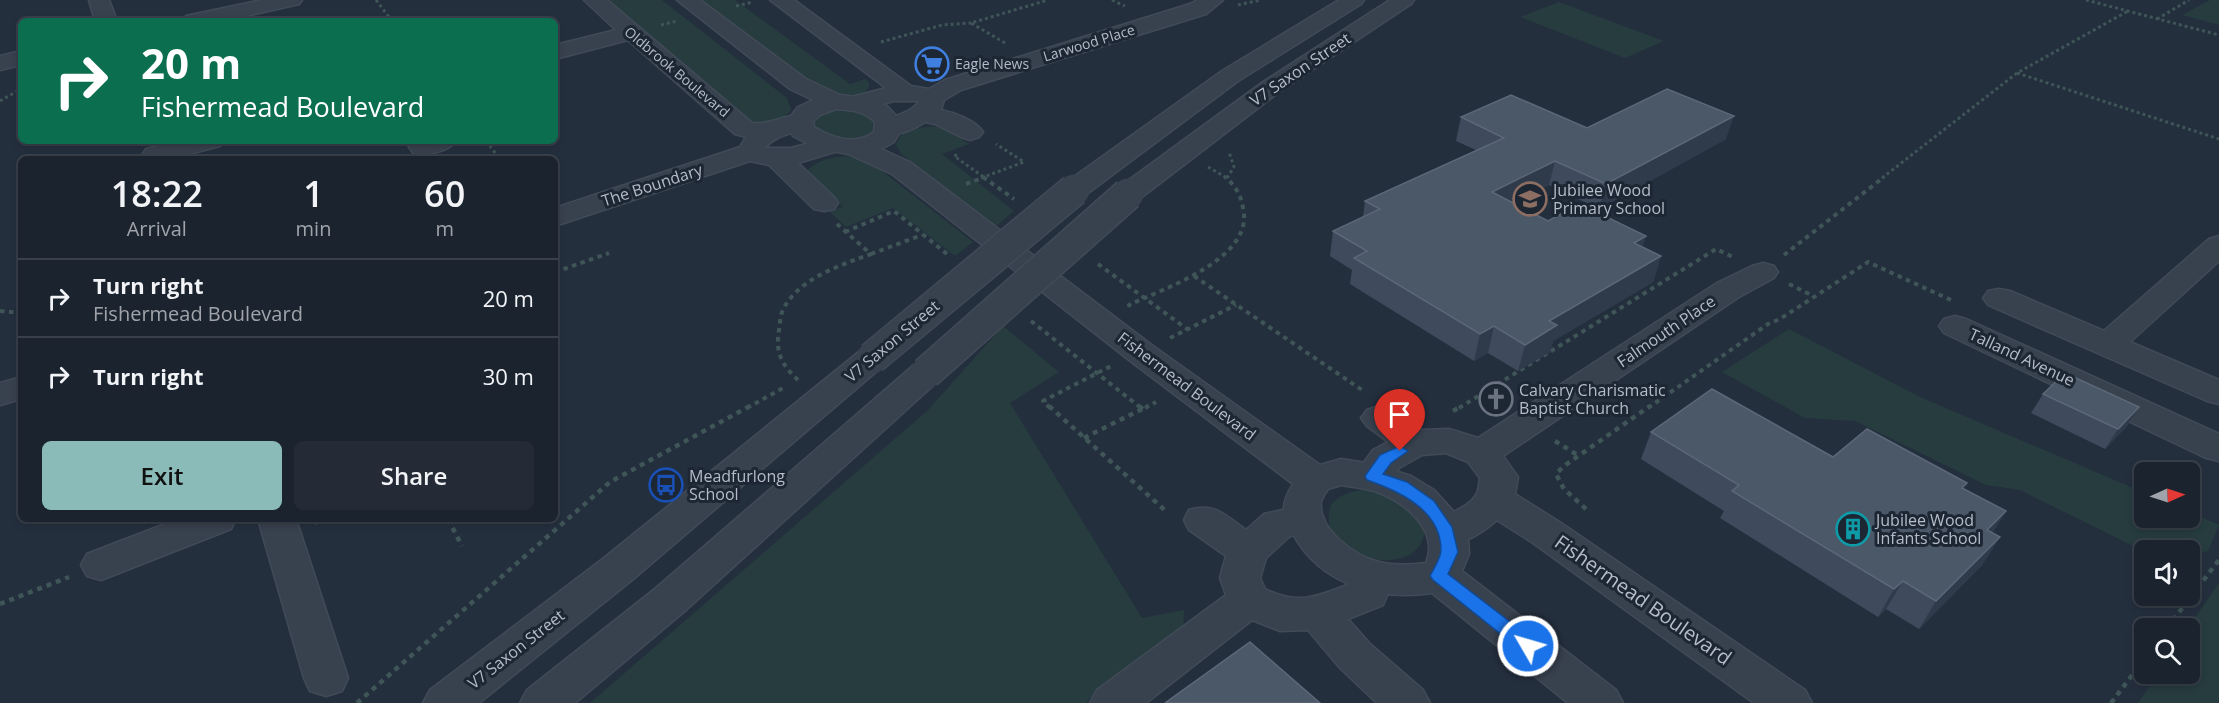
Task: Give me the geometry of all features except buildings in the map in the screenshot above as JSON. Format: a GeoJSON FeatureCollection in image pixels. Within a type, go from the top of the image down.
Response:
{"type":"FeatureCollection","features":[{"type":"Feature","properties":{"kind":"street"},"geometry":{"type":"LineString","coordinates":[[99,0],[105,18]]}},
{"type":"Feature","properties":{"kind":"street"},"geometry":{"type":"LineString","coordinates":[[209,18],[292,0]]}},
{"type":"Feature","properties":{"kind":"street","name":"Oldbrook Boulevard"},"geometry":{"type":"LineString","coordinates":[[594,0],[744,129],[758,143],[761,157],[777,158]]}},
{"type":"Feature","properties":{"kind":"street"},"geometry":{"type":"LineString","coordinates":[[687,0],[798,84],[847,103],[876,109],[884,115],[887,134],[901,168]]}},
{"type":"Feature","properties":{"kind":"street"},"geometry":{"type":"LineString","coordinates":[[780,0],[900,87],[903,93]]}},
{"type":"Feature","properties":{"kind":"street","name":"Larwood Place"},"geometry":{"type":"LineString","coordinates":[[887,134],[928,106],[953,85],[1198,9],[1213,0]]}},
{"type":"Feature","properties":{"kind":"street","name":"V7 Saxon Street"},"geometry":{"type":"LineString","coordinates":[[446,703],[618,569],[1074,190],[1230,76],[1354,0]]}},
{"type":"Feature","properties":{"kind":"street","name":"V7 Saxon Street"},"geometry":{"type":"LineString","coordinates":[[543,703],[670,599],[1128,194],[1271,87],[1404,0]]}},
{"type":"Feature","properties":{"kind":"street"},"geometry":{"type":"LineString","coordinates":[[558,51],[630,33]]}},
{"type":"Feature","properties":{"kind":"street"},"geometry":{"type":"LineString","coordinates":[[0,63],[18,59]]}},
{"type":"Feature","properties":{"kind":"street"},"geometry":{"type":"LineString","coordinates":[[798,84],[805,115],[802,131],[901,168]]}},
{"type":"Feature","properties":{"kind":"street"},"geometry":{"type":"LineString","coordinates":[[805,115],[874,97],[918,93],[928,106],[967,142]]}},
{"type":"Feature","properties":{"kind":"street","name":"The Boundary"},"geometry":{"type":"LineString","coordinates":[[558,216],[758,143],[805,115]]}},
{"type":"Feature","properties":{"kind":"street"},"geometry":{"type":"LineString","coordinates":[[777,158],[842,146],[870,144],[887,134]]}},
{"type":"Feature","properties":{"kind":"street"},"geometry":{"type":"LineString","coordinates":[[154,152],[195,144]]}},
{"type":"Feature","properties":{"kind":"street"},"geometry":{"type":"LineString","coordinates":[[777,158],[824,203]]}},
{"type":"Feature","properties":{"kind":"street","name":"Fishermead Boulevard"},"geometry":{"type":"LineString","coordinates":[[901,168],[1061,291],[1152,342],[1314,480]]}},
{"type":"Feature","properties":{"kind":"street"},"geometry":{"type":"LineString","coordinates":[[2108,345],[2219,245]]}},
{"type":"Feature","properties":{"kind":"street","name":"Falmouth Place"},"geometry":{"type":"LineString","coordinates":[[1481,453],[1728,290],[1763,272]]}},
{"type":"Feature","properties":{"kind":"street"},"geometry":{"type":"LineString","coordinates":[[1999,298],[2219,393]]}},
{"type":"Feature","properties":{"kind":"street","name":"Talland Avenue"},"geometry":{"type":"LineString","coordinates":[[1953,313],[2026,359],[2219,449]]}},
{"type":"Feature","properties":{"kind":"street"},"geometry":{"type":"LineString","coordinates":[[2026,359],[2068,327]]}},
{"type":"Feature","properties":{"kind":"street"},"geometry":{"type":"LineString","coordinates":[[0,394],[18,389]]}},
{"type":"Feature","properties":{"kind":"street"},"geometry":{"type":"LineString","coordinates":[[1375,407],[1415,443]]}},
{"type":"Feature","properties":{"kind":"street"},"geometry":{"type":"LineString","coordinates":[[1373,476],[1386,459],[1415,443],[1449,441],[1481,453],[1499,477],[1495,500],[1469,522],[1447,531]]}},
{"type":"Feature","properties":{"kind":"street"},"geometry":{"type":"LineString","coordinates":[[1439,576],[1450,552],[1447,531],[1429,505],[1401,486],[1373,476],[1341,472],[1314,480],[1302,501],[1305,519],[1318,543],[1345,565],[1375,577],[1407,581],[1439,576],[1600,703]]}},
{"type":"Feature","properties":{"kind":"street","name":"Fishermead Boulevard"},"geometry":{"type":"LineString","coordinates":[[1495,500],[1547,533],[1789,703]]}},
{"type":"Feature","properties":{"kind":"street"},"geometry":{"type":"LineString","coordinates":[[1188,519],[1248,551]]}},
{"type":"Feature","properties":{"kind":"street"},"geometry":{"type":"LineString","coordinates":[[1305,519],[1278,524],[1248,551],[1240,578],[1249,600],[1280,615],[1318,613],[1368,594],[1375,577]]}},
{"type":"Feature","properties":{"kind":"street"},"geometry":{"type":"LineString","coordinates":[[100,565],[209,522]]}},
{"type":"Feature","properties":{"kind":"street"},"geometry":{"type":"LineString","coordinates":[[278,522],[342,690]]}},
{"type":"Feature","properties":{"kind":"street"},"geometry":{"type":"LineString","coordinates":[[1113,703],[1249,600]]}},
{"type":"Feature","properties":{"kind":"street"},"geometry":{"type":"LineString","coordinates":[[1318,613],[1355,656],[1407,703]]}},
{"type":"Feature","properties":{"kind":"path"},"geometry":{"type":"LineString","coordinates":[[375,0],[390,18]]}},
{"type":"Feature","properties":{"kind":"path"},"geometry":{"type":"LineString","coordinates":[[850,51],[942,25],[971,23],[1048,0]]}},
{"type":"Feature","properties":{"kind":"path"},"geometry":{"type":"LineString","coordinates":[[2086,0],[2219,36]]}},
{"type":"Feature","properties":{"kind":"path"},"geometry":{"type":"LineString","coordinates":[[2107,0],[2113,8]]}},
{"type":"Feature","properties":{"kind":"path"},"geometry":{"type":"LineString","coordinates":[[2157,19],[2189,0]]}},
{"type":"Feature","properties":{"kind":"path"},"geometry":{"type":"LineString","coordinates":[[1763,272],[2017,73],[2128,11]]}},
{"type":"Feature","properties":{"kind":"path"},"geometry":{"type":"LineString","coordinates":[[971,23],[1035,60]]}},
{"type":"Feature","properties":{"kind":"path"},"geometry":{"type":"LineString","coordinates":[[2017,73],[2219,139]]}},
{"type":"Feature","properties":{"kind":"path"},"geometry":{"type":"LineString","coordinates":[[0,101],[18,91]]}},
{"type":"Feature","properties":{"kind":"path"},"geometry":{"type":"LineString","coordinates":[[984,177],[1024,162],[993,141],[967,142],[954,156],[1019,203]]}},
{"type":"Feature","properties":{"kind":"path"},"geometry":{"type":"LineString","coordinates":[[488,144],[498,156]]}},
{"type":"Feature","properties":{"kind":"path"},"geometry":{"type":"LineString","coordinates":[[1138,311],[1129,304],[1194,276],[1236,242],[1245,227],[1245,213],[1240,196],[1222,174],[1201,165]]}},
{"type":"Feature","properties":{"kind":"path"},"geometry":{"type":"LineString","coordinates":[[824,203],[816,206],[871,254]]}},
{"type":"Feature","properties":{"kind":"path"},"geometry":{"type":"LineString","coordinates":[[845,232],[894,211],[950,257]]}},
{"type":"Feature","properties":{"kind":"path"},"geometry":{"type":"LineString","coordinates":[[798,380],[780,362],[776,344],[783,310],[802,287],[842,265],[923,235]]}},
{"type":"Feature","properties":{"kind":"path"},"geometry":{"type":"LineString","coordinates":[[1449,414],[1650,287],[1716,249],[1813,296]]}},
{"type":"Feature","properties":{"kind":"path"},"geometry":{"type":"LineString","coordinates":[[558,271],[609,254]]}},
{"type":"Feature","properties":{"kind":"path"},"geometry":{"type":"LineString","coordinates":[[1586,509],[1564,489],[1556,474],[1564,466],[1768,324],[1780,319],[1868,262],[1953,313]]}},
{"type":"Feature","properties":{"kind":"path"},"geometry":{"type":"LineString","coordinates":[[1194,276],[1375,407]]}},
{"type":"Feature","properties":{"kind":"path"},"geometry":{"type":"LineString","coordinates":[[1142,298],[1187,329]]}},
{"type":"Feature","properties":{"kind":"path"},"geometry":{"type":"LineString","coordinates":[[1188,519],[1084,438],[1043,401],[1097,374],[1152,342],[1171,338],[1236,305]]}},
{"type":"Feature","properties":{"kind":"path"},"geometry":{"type":"LineString","coordinates":[[0,311],[18,313]]}},
{"type":"Feature","properties":{"kind":"path"},"geometry":{"type":"LineString","coordinates":[[1022,314],[1143,409]]}},
{"type":"Feature","properties":{"kind":"path"},"geometry":{"type":"LineString","coordinates":[[1152,342],[1171,338]]}},
{"type":"Feature","properties":{"kind":"path"},"geometry":{"type":"LineString","coordinates":[[342,690],[610,482],[806,376]]}},
{"type":"Feature","properties":{"kind":"path"},"geometry":{"type":"LineString","coordinates":[[1084,438],[1159,401],[1150,394]]}},
{"type":"Feature","properties":{"kind":"path"},"geometry":{"type":"LineString","coordinates":[[450,522],[462,546]]}},
{"type":"Feature","properties":{"kind":"path"},"geometry":{"type":"LineString","coordinates":[[2175,618],[2219,560]]}},
{"type":"Feature","properties":{"kind":"path"},"geometry":{"type":"LineString","coordinates":[[0,604],[100,565]]}},
{"type":"Feature","properties":{"kind":"path"},"geometry":{"type":"LineString","coordinates":[[2111,703],[2134,673]]}},
{"type":"Feature","properties":{"kind":"green space"},"geometry":{"type":"Polygon","coordinates":[[[604,0],[662,0],[787,98],[791,110],[782,119],[770,123],[744,120],[604,0]]]}},
{"type":"Feature","properties":{"kind":"green space"},"geometry":{"type":"Polygon","coordinates":[[[698,0],[735,0],[850,84],[865,79],[869,83],[869,88],[852,97],[820,93],[698,0]]]}},
{"type":"Feature","properties":{"kind":"green space"},"geometry":{"type":"Polygon","coordinates":[[[2210,0],[2219,0],[2219,25],[2182,15],[2210,0]]]}},
{"type":"Feature","properties":{"kind":"green space"},"geometry":{"type":"Polygon","coordinates":[[[1559,2],[1664,41],[1625,58],[1520,17],[1559,2]]]}},
{"type":"Feature","properties":{"kind":"green space"},"geometry":{"type":"Polygon","coordinates":[[[835,108],[858,111],[868,117],[875,126],[871,136],[847,141],[840,140],[812,127],[815,116],[835,108]]]}},
{"type":"Feature","properties":{"kind":"green space"},"geometry":{"type":"Polygon","coordinates":[[[933,126],[945,129],[969,144],[942,154],[1014,211],[995,227],[901,154],[896,145],[902,133],[933,126]]]}},
{"type":"Feature","properties":{"kind":"green space"},"geometry":{"type":"Polygon","coordinates":[[[847,156],[873,164],[973,242],[955,256],[893,208],[846,227],[829,211],[843,207],[809,175],[808,170],[826,159],[847,156]]]}},
{"type":"Feature","properties":{"kind":"green space"},"geometry":{"type":"Polygon","coordinates":[[[1003,326],[1059,372],[1010,403],[1142,618],[1184,610],[1183,635],[1097,691],[1086,703],[590,703],[927,411],[1003,326]]]}},
{"type":"Feature","properties":{"kind":"green space"},"geometry":{"type":"Polygon","coordinates":[[[1789,329],[1920,397],[2134,488],[2134,528],[2200,528],[2200,516],[2219,525],[2208,551],[2200,553],[2200,540],[2134,540],[2134,547],[2020,490],[1986,485],[1855,421],[1805,418],[1722,372],[1789,329]]]}},
{"type":"Feature","properties":{"kind":"green space"},"geometry":{"type":"Polygon","coordinates":[[[1366,489],[1383,491],[1425,522],[1422,541],[1411,554],[1395,560],[1376,559],[1357,554],[1341,544],[1331,530],[1329,512],[1334,502],[1343,495],[1366,489]]]}},
{"type":"Feature","properties":{"kind":"green space"},"geometry":{"type":"Polygon","coordinates":[[[2219,583],[2219,703],[2138,703],[2151,684],[2200,684],[2200,618],[2195,618],[2219,583]]]}},
{"type":"Feature","properties":{"kind":"place","name":"Eagle News"},"geometry":{"type":"Point","coordinates":[932,64]}},
{"type":"Feature","properties":{"kind":"place","name":"Jubilee Wood Primary School"},"geometry":{"type":"Point","coordinates":[1530,199]}},
{"type":"Feature","properties":{"kind":"place","name":"Calvary Charismatic Baptist Church"},"geometry":{"type":"Point","coordinates":[1496,399]}},
{"type":"Feature","properties":{"kind":"place","name":"Meadfurlong School"},"geometry":{"type":"Point","coordinates":[666,485]}},
{"type":"Feature","properties":{"kind":"place","name":"Jubilee Wood Infants School"},"geometry":{"type":"Point","coordinates":[1853,529]}},
{"type":"Feature","properties":{"kind":"route"},"geometry":{"type":"LineString","coordinates":[[1400,451],[1386,459],[1373,476],[1401,486],[1429,505],[1447,531],[1450,552],[1439,576],[1528,646]]}}]}
